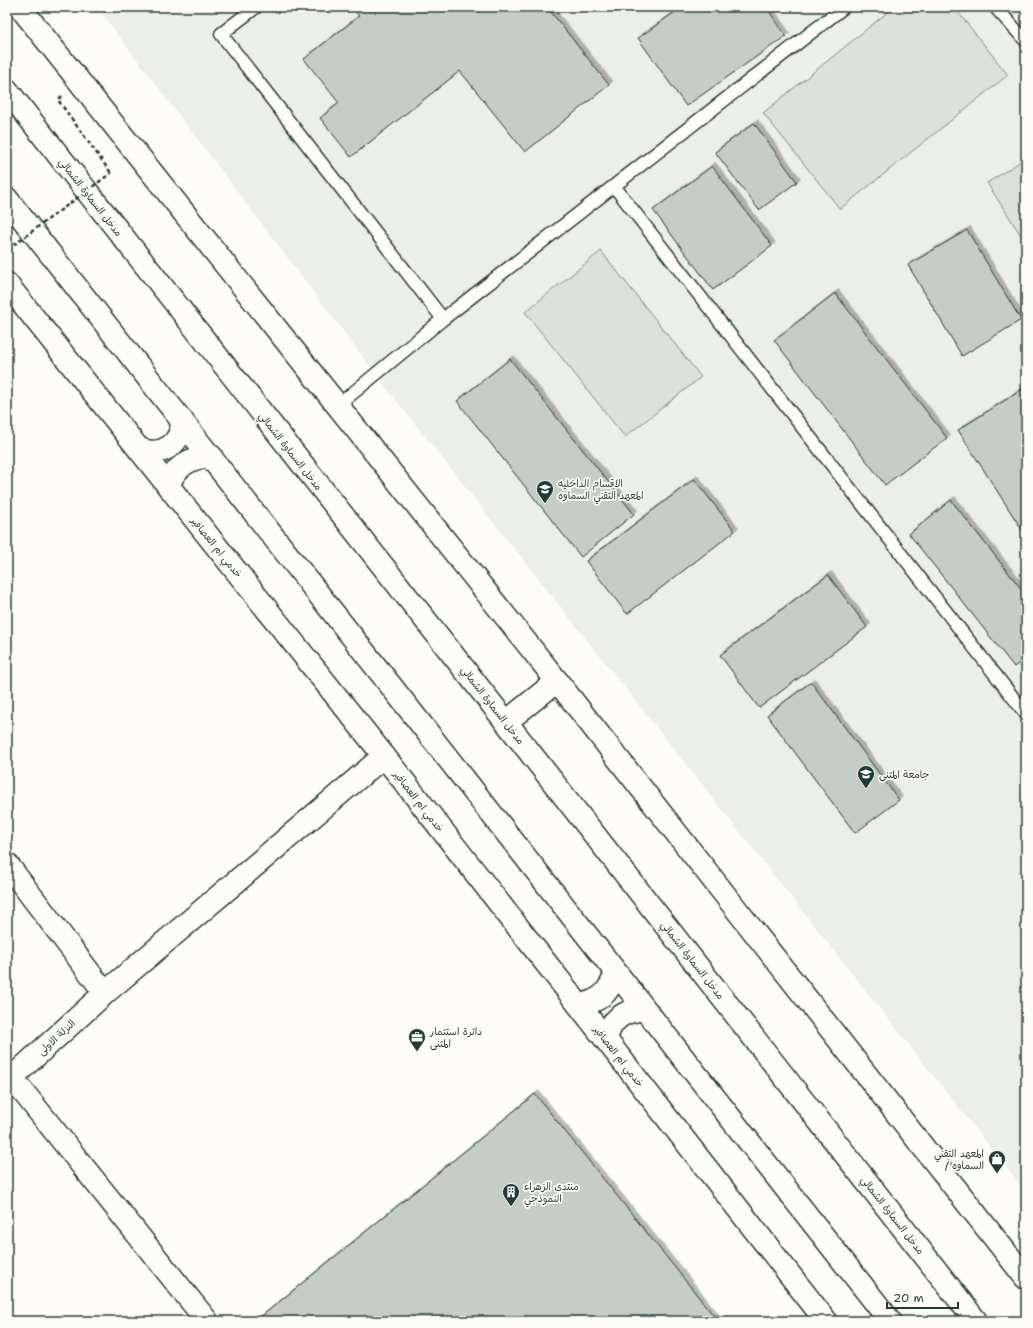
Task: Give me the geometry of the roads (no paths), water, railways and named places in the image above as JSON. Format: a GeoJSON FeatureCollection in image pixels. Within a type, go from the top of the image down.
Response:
{"type":"FeatureCollection","features":[{"type":"Feature","properties":{"kind":"main road"},"geometry":{"type":"LineString","coordinates":[[20,7],[557,682],[1026,1278]]}},
{"type":"Feature","properties":{"kind":"main road","name":"مدخل السماوة الشمالي"},"geometry":{"type":"LineString","coordinates":[[7,90],[976,1321]]}},
{"type":"Feature","properties":{"kind":"main road"},"geometry":{"type":"LineString","coordinates":[[7,199],[211,456],[644,1010],[890,1321]]}},
{"type":"Feature","properties":{"kind":"main road","name":"خدمي ام العصافير"},"geometry":{"type":"LineString","coordinates":[[7,284],[157,466],[384,756],[596,1019],[826,1321]]}},
{"type":"Feature","properties":{"kind":"main road"},"geometry":{"type":"LineString","coordinates":[[182,420],[181,431],[176,440],[168,448],[158,452],[157,466],[211,456]]}},
{"type":"Feature","properties":{"kind":"main road"},"geometry":{"type":"LineString","coordinates":[[506,722],[557,682]]}},
{"type":"Feature","properties":{"kind":"main road","name":"النزلة الاولى"},"geometry":{"type":"LineString","coordinates":[[10,1080],[105,992],[384,756]]}},
{"type":"Feature","properties":{"kind":"main road"},"geometry":{"type":"LineString","coordinates":[[7,864],[105,992]]}},
{"type":"Feature","properties":{"kind":"main road"},"geometry":{"type":"LineString","coordinates":[[616,973],[596,1019],[622,1016],[629,1012],[644,1010]]}},
{"type":"Feature","properties":{"kind":"main road"},"geometry":{"type":"LineString","coordinates":[[10,1080],[206,1321]]}},
{"type":"Feature","properties":{"kind":"lane"},"geometry":{"type":"LineString","coordinates":[[256,7],[221,34],[443,319]]}},
{"type":"Feature","properties":{"kind":"lane"},"geometry":{"type":"LineString","coordinates":[[337,406],[443,319],[844,7]]}},
{"type":"Feature","properties":{"kind":"lane"},"geometry":{"type":"LineString","coordinates":[[995,7],[1026,41]]}},
{"type":"Feature","properties":{"kind":"lane"},"geometry":{"type":"LineString","coordinates":[[614,186],[1026,714]]}},
{"type":"Feature","properties":{"kind":"place","name":"الاقسام الداخليه المعهد التقني السماوه"},"geometry":{"type":"Point","coordinates":[545,504]}},
{"type":"Feature","properties":{"kind":"place","name":"جامعة المثنى"},"geometry":{"type":"Point","coordinates":[866,789]}},
{"type":"Feature","properties":{"kind":"place","name":"دائرة استثمار المثنى"},"geometry":{"type":"Point","coordinates":[417,1052]}},
{"type":"Feature","properties":{"kind":"place","name":"المعهد التقني / السماوه"},"geometry":{"type":"Point","coordinates":[997,1174]}},
{"type":"Feature","properties":{"kind":"place","name":"منتدى الزهراء النموذجي"},"geometry":{"type":"Point","coordinates":[511,1207]}}]}
